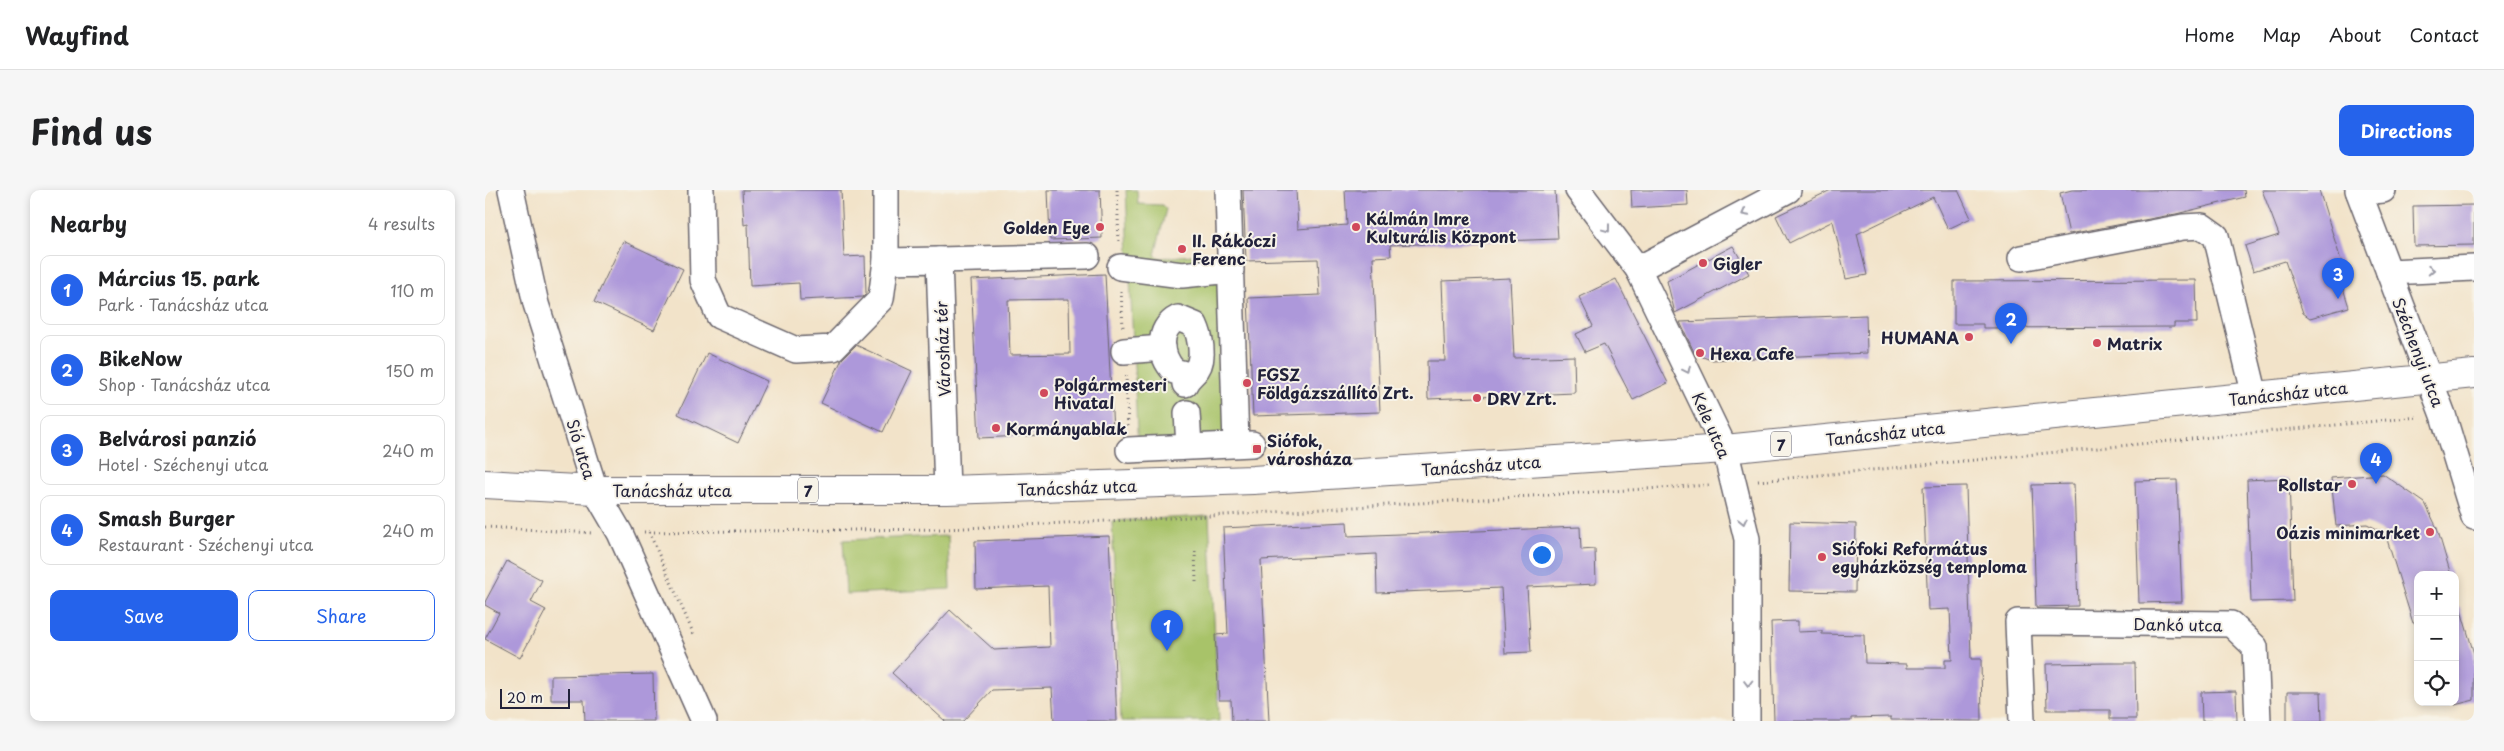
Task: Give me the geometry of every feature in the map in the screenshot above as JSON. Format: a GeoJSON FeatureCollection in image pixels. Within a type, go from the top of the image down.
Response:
{"type":"FeatureCollection","features":[{"type":"Feature","properties":{"kind":"main road","name":"Tanácsház utca"},"geometry":{"type":"LineString","coordinates":[[485,484],[595,490],[947,490],[1253,480],[1725,449],[2474,374]]}},
{"type":"Feature","properties":{"kind":"street","name":"Sió utca"},"geometry":{"type":"LineString","coordinates":[[511,190],[537,304],[595,490],[620,533],[704,721]]}},
{"type":"Feature","properties":{"kind":"street"},"geometry":{"type":"LineString","coordinates":[[701,190],[703,280],[719,316],[796,350],[833,348],[881,300],[886,261],[886,190]]}},
{"type":"Feature","properties":{"kind":"street"},"geometry":{"type":"LineString","coordinates":[[1129,450],[1244,444],[1233,344],[1228,190]]}},
{"type":"Feature","properties":{"kind":"street","name":"Kele utca"},"geometry":{"type":"LineString","coordinates":[[1578,190],[1637,269],[1725,449],[1747,539],[1747,721]]}},
{"type":"Feature","properties":{"kind":"street"},"geometry":{"type":"LineString","coordinates":[[1637,269],[1788,190]]}},
{"type":"Feature","properties":{"kind":"street","name":"Széchenyi utca"},"geometry":{"type":"LineString","coordinates":[[2366,191],[2389,272],[2443,415],[2474,517]]}},
{"type":"Feature","properties":{"kind":"street"},"geometry":{"type":"LineString","coordinates":[[2021,258],[2183,227],[2202,226],[2216,236],[2255,396]]}},
{"type":"Feature","properties":{"kind":"street"},"geometry":{"type":"LineString","coordinates":[[886,261],[1087,256]]}},
{"type":"Feature","properties":{"kind":"street","name":"Városház tér"},"geometry":{"type":"LineString","coordinates":[[939,260],[947,490]]}},
{"type":"Feature","properties":{"kind":"street"},"geometry":{"type":"LineString","coordinates":[[1120,267],[1182,275],[1231,270]]}},
{"type":"Feature","properties":{"kind":"street"},"geometry":{"type":"LineString","coordinates":[[2389,272],[2474,268]]}},
{"type":"Feature","properties":{"kind":"street"},"geometry":{"type":"LineString","coordinates":[[1178,318],[1195,325],[1199,334],[1200,347],[1200,362],[1197,371],[1187,380],[1168,365],[1163,348],[1165,330],[1172,321],[1178,318]]}},
{"type":"Feature","properties":{"kind":"street"},"geometry":{"type":"LineString","coordinates":[[1200,347],[1233,344]]}},
{"type":"Feature","properties":{"kind":"street"},"geometry":{"type":"LineString","coordinates":[[1125,351],[1163,348]]}},
{"type":"Feature","properties":{"kind":"street"},"geometry":{"type":"LineString","coordinates":[[1187,413],[1189,446]]}},
{"type":"Feature","properties":{"kind":"street","name":"Dankó utca"},"geometry":{"type":"LineString","coordinates":[[2022,721],[2019,622],[2231,624],[2255,647],[2258,721]]}},
{"type":"Feature","properties":{"kind":"path"},"geometry":{"type":"LineString","coordinates":[[1125,351],[1129,450]]}},
{"type":"Feature","properties":{"kind":"path"},"geometry":{"type":"LineString","coordinates":[[485,527],[620,533],[944,529],[1209,516],[1734,483],[2443,415]]}},
{"type":"Feature","properties":{"kind":"path"},"geometry":{"type":"LineString","coordinates":[[1195,551],[1196,582]]}},
{"type":"Feature","properties":{"kind":"green space"},"geometry":{"type":"Polygon","coordinates":[[[1126,190],[1137,190],[1138,204],[1162,205],[1166,209],[1155,255],[1160,258],[1223,252],[1246,447],[1138,453],[1126,190]]]}},
{"type":"Feature","properties":{"kind":"green space"},"geometry":{"type":"Polygon","coordinates":[[[1209,516],[1219,721],[1121,721],[1112,521],[1209,516]]]}},
{"type":"Feature","properties":{"kind":"green space"},"geometry":{"type":"Polygon","coordinates":[[[948,536],[950,589],[846,594],[843,540],[948,536]]]}},
{"type":"Feature","properties":{"kind":"building"},"geometry":{"type":"Polygon","coordinates":[[[742,190],[841,190],[844,257],[865,256],[866,294],[863,297],[800,300],[799,283],[750,286],[748,224],[744,225],[742,190]]]}},
{"type":"Feature","properties":{"kind":"building"},"geometry":{"type":"Polygon","coordinates":[[[1048,190],[1100,190],[1102,238],[1050,240],[1048,190]]]}},
{"type":"Feature","properties":{"kind":"building"},"geometry":{"type":"Polygon","coordinates":[[[1243,190],[1296,190],[1298,229],[1347,225],[1345,190],[1555,190],[1558,239],[1390,245],[1391,256],[1373,257],[1380,412],[1253,416],[1248,298],[1320,295],[1318,259],[1246,261],[1243,190]]]}},
{"type":"Feature","properties":{"kind":"building"},"geometry":{"type":"Polygon","coordinates":[[[1631,190],[1687,190],[1688,205],[1632,208],[1631,190]]]}},
{"type":"Feature","properties":{"kind":"building"},"geometry":{"type":"Polygon","coordinates":[[[1831,190],[1958,190],[1971,218],[1948,229],[1933,197],[1857,234],[1867,275],[1846,279],[1833,221],[1789,243],[1776,216],[1831,190]]]}},
{"type":"Feature","properties":{"kind":"building"},"geometry":{"type":"Polygon","coordinates":[[[2072,190],[2244,190],[2245,197],[2176,214],[2069,234],[2060,193],[2072,190]]]}},
{"type":"Feature","properties":{"kind":"building"},"geometry":{"type":"Polygon","coordinates":[[[2262,190],[2319,190],[2344,270],[2338,272],[2349,307],[2310,318],[2303,313],[2285,261],[2253,271],[2245,246],[2279,235],[2262,190]]]}},
{"type":"Feature","properties":{"kind":"building"},"geometry":{"type":"Polygon","coordinates":[[[2474,205],[2474,245],[2414,246],[2413,206],[2474,205]]]}},
{"type":"Feature","properties":{"kind":"building"},"geometry":{"type":"Polygon","coordinates":[[[623,241],[683,269],[654,330],[594,302],[623,241]]]}},
{"type":"Feature","properties":{"kind":"building"},"geometry":{"type":"Polygon","coordinates":[[[1733,246],[1749,274],[1675,313],[1667,281],[1733,246]]]}},
{"type":"Feature","properties":{"kind":"building","name":"Polgármesteri Hivatal"},"geometry":{"type":"Polygon","coordinates":[[[1105,274],[1113,432],[979,438],[971,280],[1105,274]],[[1069,299],[1008,300],[1010,355],[1070,354],[1069,299]]]}},
{"type":"Feature","properties":{"kind":"building"},"geometry":{"type":"Polygon","coordinates":[[[1510,278],[1514,358],[1574,356],[1575,393],[1428,399],[1427,361],[1445,361],[1442,281],[1510,278]]]}},
{"type":"Feature","properties":{"kind":"building"},"geometry":{"type":"Polygon","coordinates":[[[1616,279],[1668,383],[1633,400],[1604,344],[1585,352],[1576,334],[1593,326],[1579,297],[1616,279]]]}},
{"type":"Feature","properties":{"kind":"building"},"geometry":{"type":"Polygon","coordinates":[[[2196,280],[2197,323],[2174,323],[2174,327],[1983,328],[1983,324],[1954,324],[1954,281],[2196,280]]]}},
{"type":"Feature","properties":{"kind":"building"},"geometry":{"type":"Polygon","coordinates":[[[1866,315],[1867,353],[1711,360],[1695,354],[1680,322],[1866,315]]]}},
{"type":"Feature","properties":{"kind":"building"},"geometry":{"type":"Polygon","coordinates":[[[856,345],[912,371],[883,432],[821,403],[842,359],[856,345]]]}},
{"type":"Feature","properties":{"kind":"building"},"geometry":{"type":"Polygon","coordinates":[[[707,353],[767,381],[738,443],[678,414],[707,353]]]}},
{"type":"Feature","properties":{"kind":"building"},"geometry":{"type":"Polygon","coordinates":[[[2383,474],[2425,503],[2437,528],[2450,571],[2414,571],[2414,623],[2385,533],[2367,524],[2336,526],[2331,478],[2383,474]]]}},
{"type":"Feature","properties":{"kind":"building"},"geometry":{"type":"Polygon","coordinates":[[[2289,478],[2293,601],[2251,602],[2247,480],[2289,478]]]}},
{"type":"Feature","properties":{"kind":"building"},"geometry":{"type":"Polygon","coordinates":[[[2177,480],[2182,602],[2139,603],[2135,481],[2177,480]]]}},
{"type":"Feature","properties":{"kind":"building"},"geometry":{"type":"Polygon","coordinates":[[[2074,484],[2078,606],[2036,607],[2032,485],[2074,484]]]}},
{"type":"Feature","properties":{"kind":"building"},"geometry":{"type":"Polygon","coordinates":[[[1966,486],[1971,659],[1981,659],[1982,721],[1891,720],[1891,717],[1851,718],[1851,721],[1774,721],[1771,622],[1798,621],[1798,632],[1822,631],[1822,634],[1864,635],[1865,663],[1907,664],[1907,668],[1945,668],[1945,660],[1952,660],[1950,609],[1928,610],[1923,487],[1966,486]]]}},
{"type":"Feature","properties":{"kind":"building"},"geometry":{"type":"Polygon","coordinates":[[[1347,522],[1348,536],[1580,527],[1581,550],[1595,549],[1596,584],[1527,587],[1531,652],[1505,653],[1501,588],[1377,593],[1376,554],[1261,560],[1269,721],[1232,721],[1231,700],[1219,700],[1215,635],[1228,634],[1223,528],[1347,522]]]}},
{"type":"Feature","properties":{"kind":"building","name":"Siófoki Református egyházközség temploma"},"geometry":{"type":"Polygon","coordinates":[[[1790,522],[1856,524],[1855,592],[1789,591],[1790,522]]]}},
{"type":"Feature","properties":{"kind":"building"},"geometry":{"type":"Polygon","coordinates":[[[1109,536],[1117,721],[1054,721],[1052,688],[992,690],[963,721],[945,721],[892,673],[950,610],[994,650],[1050,647],[1048,586],[976,589],[975,541],[1109,536]]]}},
{"type":"Feature","properties":{"kind":"building"},"geometry":{"type":"Polygon","coordinates":[[[507,561],[542,580],[531,602],[546,610],[520,658],[485,639],[499,613],[485,605],[485,602],[507,561]]]}},
{"type":"Feature","properties":{"kind":"building"},"geometry":{"type":"Polygon","coordinates":[[[2459,607],[2474,654],[2474,700],[2459,704],[2459,616],[2459,607]]]}},
{"type":"Feature","properties":{"kind":"building"},"geometry":{"type":"Polygon","coordinates":[[[2135,663],[2136,719],[2110,719],[2110,710],[2047,710],[2046,664],[2135,663]]]}},
{"type":"Feature","properties":{"kind":"building"},"geometry":{"type":"Polygon","coordinates":[[[653,674],[654,721],[585,721],[584,700],[551,700],[551,676],[653,674]]]}},
{"type":"Feature","properties":{"kind":"building"},"geometry":{"type":"Polygon","coordinates":[[[2236,691],[2237,721],[2202,721],[2201,692],[2236,691]]]}},
{"type":"Feature","properties":{"kind":"building"},"geometry":{"type":"Polygon","coordinates":[[[2287,692],[2321,692],[2322,721],[2287,721],[2287,692]]]}},
{"type":"Feature","properties":{"kind":"place","name":"Golden Eye"},"geometry":{"type":"Point","coordinates":[1100,227]}},
{"type":"Feature","properties":{"kind":"place","name":"Kálmán Imre Kulturális Központ"},"geometry":{"type":"Point","coordinates":[1356,227]}},
{"type":"Feature","properties":{"kind":"place","name":"II. Rákóczi Ferenc"},"geometry":{"type":"Point","coordinates":[1182,249]}},
{"type":"Feature","properties":{"kind":"place","name":"Gigler"},"geometry":{"type":"Point","coordinates":[1703,263]}},
{"type":"Feature","properties":{"kind":"place","name":"Belvárosi panzió"},"geometry":{"type":"Point","coordinates":[2338,299]}},
{"type":"Feature","properties":{"kind":"place","name":"HUMANA"},"geometry":{"type":"Point","coordinates":[1969,337]}},
{"type":"Feature","properties":{"kind":"place","name":"Matrix"},"geometry":{"type":"Point","coordinates":[2097,343]}},
{"type":"Feature","properties":{"kind":"place","name":"BikeNow"},"geometry":{"type":"Point","coordinates":[2011,344]}},
{"type":"Feature","properties":{"kind":"place","name":"Hexa Cafe"},"geometry":{"type":"Point","coordinates":[1700,353]}},
{"type":"Feature","properties":{"kind":"place","name":"FGSZ Földgázszállító Zrt."},"geometry":{"type":"Point","coordinates":[1247,383]}},
{"type":"Feature","properties":{"kind":"place","name":"Polgármesteri Hivatal"},"geometry":{"type":"Point","coordinates":[1044,393]}},
{"type":"Feature","properties":{"kind":"place","name":"DRV Zrt."},"geometry":{"type":"Point","coordinates":[1477,398]}},
{"type":"Feature","properties":{"kind":"place","name":"Kormányablak"},"geometry":{"type":"Point","coordinates":[996,428]}},
{"type":"Feature","properties":{"kind":"place","name":"Siófok, városháza"},"geometry":{"type":"Point","coordinates":[1257,449]}},
{"type":"Feature","properties":{"kind":"place","name":"Rollstar"},"geometry":{"type":"Point","coordinates":[2352,484]}},
{"type":"Feature","properties":{"kind":"place","name":"Smash Burger"},"geometry":{"type":"Point","coordinates":[2376,484]}},
{"type":"Feature","properties":{"kind":"place","name":"Oázis minimarket"},"geometry":{"type":"Point","coordinates":[2430,532]}},
{"type":"Feature","properties":{"kind":"place","name":"Siófoki Református egyházközség temploma"},"geometry":{"type":"Point","coordinates":[1822,557]}},
{"type":"Feature","properties":{"kind":"place","name":"Március 15. park"},"geometry":{"type":"Point","coordinates":[1167,651]}}]}
